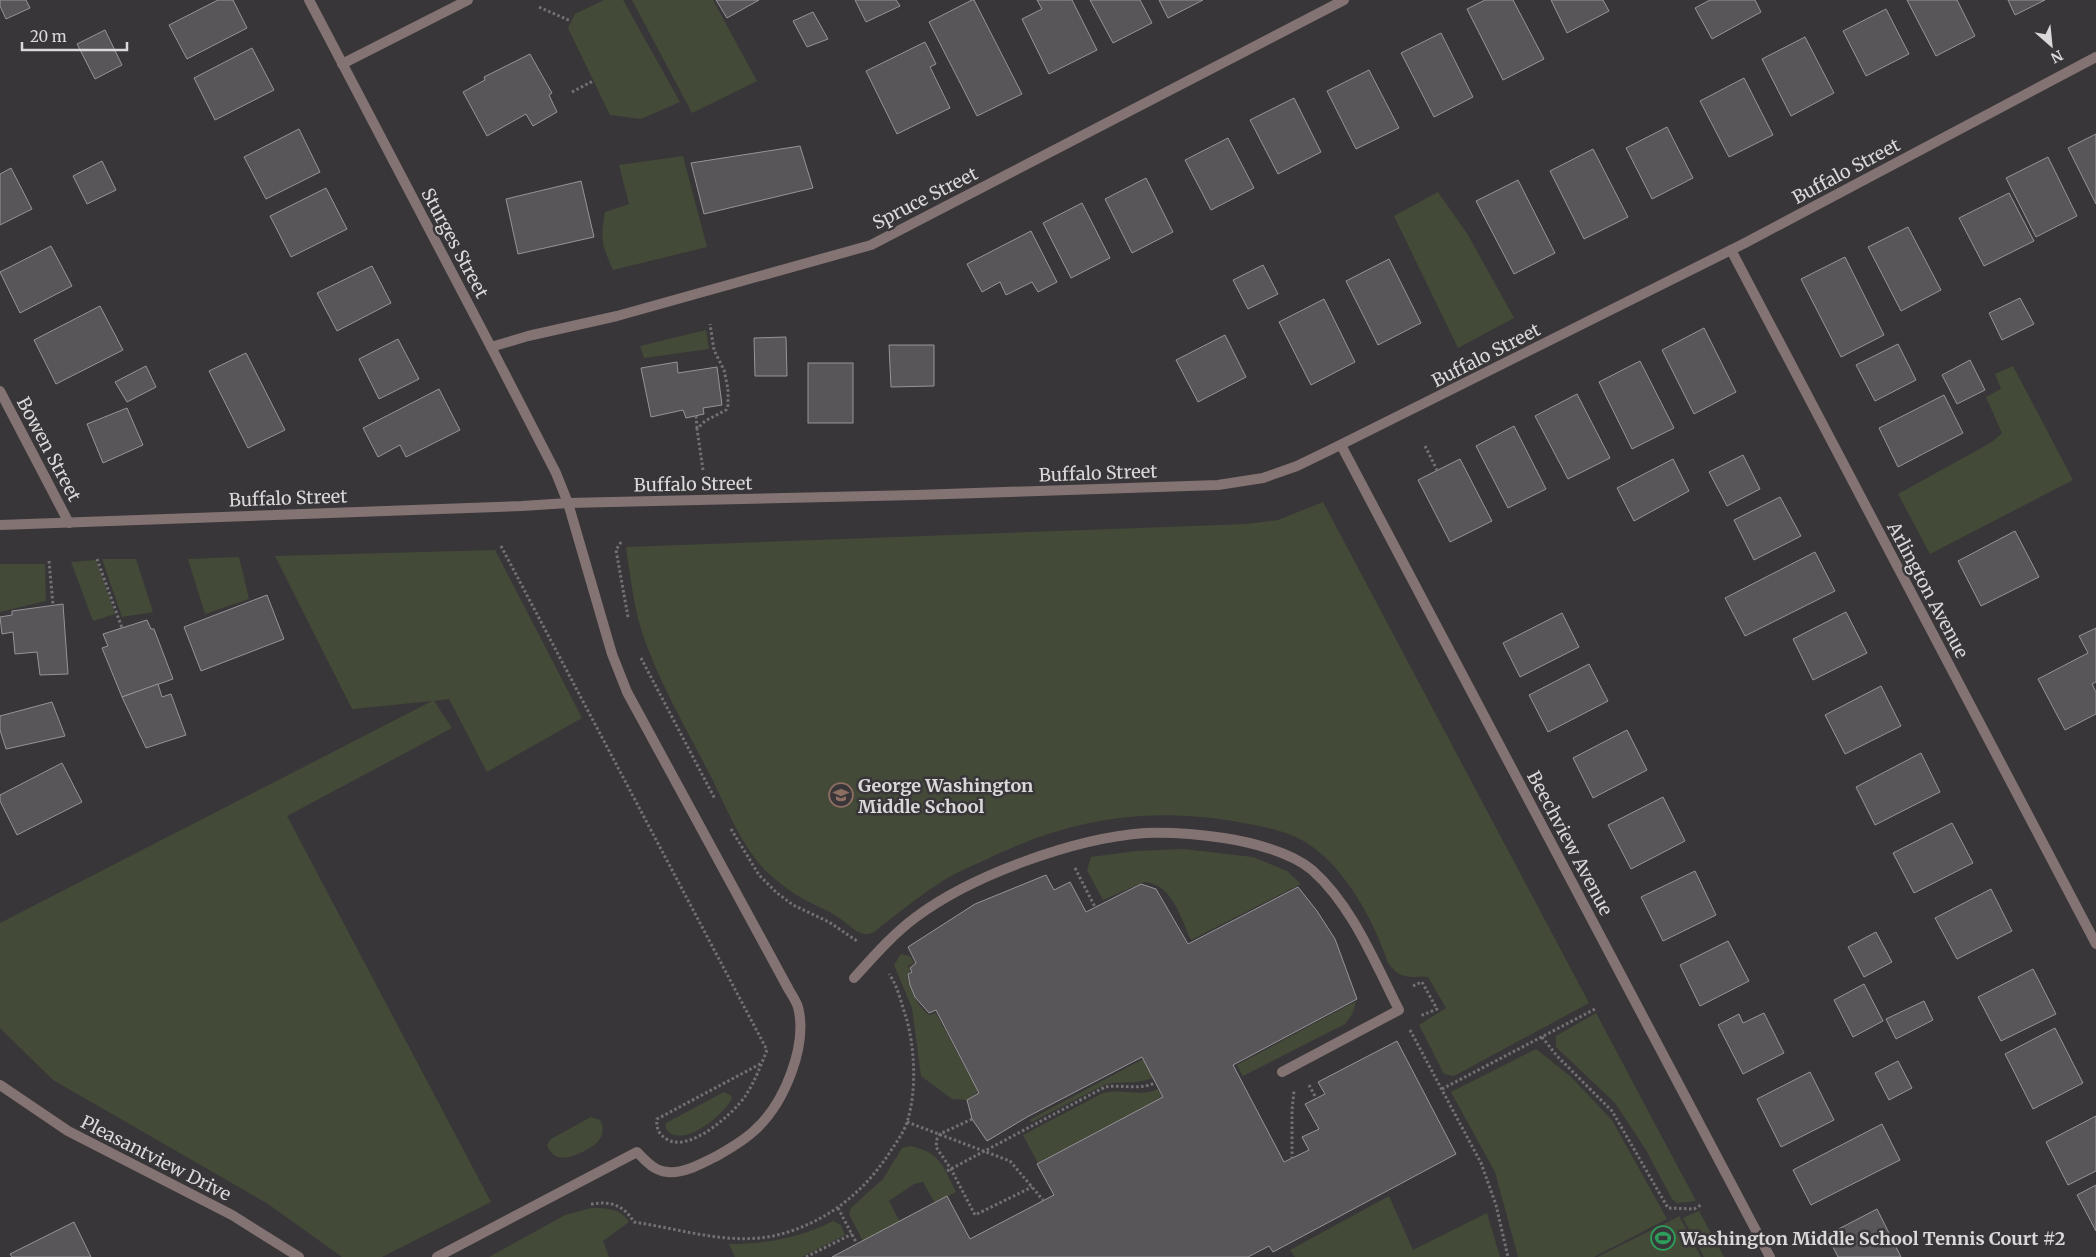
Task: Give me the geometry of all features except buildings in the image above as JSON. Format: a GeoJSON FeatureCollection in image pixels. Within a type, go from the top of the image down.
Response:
{"type":"FeatureCollection","features":[{"type":"Feature","properties":{"kind":"street","name":"Sturges Street"},"geometry":{"type":"LineString","coordinates":[[308,0],[492,348],[556,474],[568,503],[612,654],[627,692],[798,1007],[800,1038],[788,1081],[779,1102],[757,1129],[734,1146],[686,1169],[669,1172],[653,1168],[637,1152],[437,1257]]}},
{"type":"Feature","properties":{"kind":"street"},"geometry":{"type":"LineString","coordinates":[[342,64],[468,0]]}},
{"type":"Feature","properties":{"kind":"street","name":"Spruce Street"},"geometry":{"type":"LineString","coordinates":[[492,348],[528,336],[617,316],[871,245],[1344,0]]}},
{"type":"Feature","properties":{"kind":"street","name":"Buffalo Street"},"geometry":{"type":"LineString","coordinates":[[0,525],[568,503],[916,495],[1218,485],[1263,478],[1296,466],[1341,445],[1731,250],[2096,56]]}},
{"type":"Feature","properties":{"kind":"street","name":"Arlington Avenue"},"geometry":{"type":"LineString","coordinates":[[1731,250],[2096,944]]}},
{"type":"Feature","properties":{"kind":"street","name":"Bowen Street"},"geometry":{"type":"LineString","coordinates":[[0,391],[68,523]]}},
{"type":"Feature","properties":{"kind":"street","name":"Beechview Avenue"},"geometry":{"type":"LineString","coordinates":[[1341,445],[1770,1257]]}},
{"type":"Feature","properties":{"kind":"street"},"geometry":{"type":"LineString","coordinates":[[854,978],[884,945],[916,917],[953,893],[992,874],[1093,841],[1144,833],[1190,833],[1242,841],[1284,854],[1311,869],[1329,888],[1356,926],[1399,1010],[1282,1072]]}},
{"type":"Feature","properties":{"kind":"street","name":"Pleasantview Drive"},"geometry":{"type":"LineString","coordinates":[[0,1085],[68,1131],[232,1215],[299,1257]]}},
{"type":"Feature","properties":{"kind":"path"},"geometry":{"type":"LineString","coordinates":[[539,7],[571,21]]}},
{"type":"Feature","properties":{"kind":"path"},"geometry":{"type":"LineString","coordinates":[[572,92],[593,81]]}},
{"type":"Feature","properties":{"kind":"path"},"geometry":{"type":"LineString","coordinates":[[697,429],[705,421],[726,410],[728,405],[728,389],[724,370],[714,350],[710,324]]}},
{"type":"Feature","properties":{"kind":"path"},"geometry":{"type":"LineString","coordinates":[[696,416],[703,470]]}},
{"type":"Feature","properties":{"kind":"path"},"geometry":{"type":"LineString","coordinates":[[1425,446],[1437,470]]}},
{"type":"Feature","properties":{"kind":"path"},"geometry":{"type":"LineString","coordinates":[[501,546],[767,1050],[762,1063],[746,1095],[729,1116],[685,1143],[674,1143],[662,1137],[656,1127],[657,1118],[762,1063]]}},
{"type":"Feature","properties":{"kind":"path"},"geometry":{"type":"LineString","coordinates":[[97,559],[122,628]]}},
{"type":"Feature","properties":{"kind":"path"},"geometry":{"type":"LineString","coordinates":[[49,560],[53,605]]}},
{"type":"Feature","properties":{"kind":"path"},"geometry":{"type":"LineString","coordinates":[[1064,849],[1096,907]]}},
{"type":"Feature","properties":{"kind":"path"},"geometry":{"type":"LineString","coordinates":[[1442,1089],[1597,1008]]}},
{"type":"Feature","properties":{"kind":"path"},"geometry":{"type":"LineString","coordinates":[[1399,1010],[1481,1163],[1496,1205],[1508,1257]]}},
{"type":"Feature","properties":{"kind":"path"},"geometry":{"type":"LineString","coordinates":[[1542,1037],[1557,1056],[1612,1110],[1668,1208],[1694,1209],[1701,1204]]}},
{"type":"Feature","properties":{"kind":"path"},"geometry":{"type":"LineString","coordinates":[[1292,1159],[1292,1110],[1297,1064]]}},
{"type":"Feature","properties":{"kind":"path"},"geometry":{"type":"LineString","coordinates":[[949,1170],[1105,1087],[1116,1085],[1142,1087],[1150,1086],[1156,1082]]}},
{"type":"Feature","properties":{"kind":"path"},"geometry":{"type":"LineString","coordinates":[[972,1119],[940,1134],[936,1147],[975,1215],[1032,1187]]}},
{"type":"Feature","properties":{"kind":"path"},"geometry":{"type":"LineString","coordinates":[[907,1122],[1010,1161],[1043,1200]]}},
{"type":"Feature","properties":{"kind":"path"},"geometry":{"type":"LineString","coordinates":[[838,1208],[857,1244]]}},
{"type":"Feature","properties":{"kind":"path"},"geometry":{"type":"LineString","coordinates":[[634,1222],[728,1239]]}},
{"type":"Feature","properties":{"kind":"path"},"geometry":{"type":"LineString","coordinates":[[806,1257],[852,1234]]}},
{"type":"Feature","properties":{"kind":"green space"},"geometry":{"type":"Polygon","coordinates":[[[604,0],[623,0],[680,102],[641,119],[610,115],[568,28],[575,14],[604,0]]]}},
{"type":"Feature","properties":{"kind":"green space"},"geometry":{"type":"Polygon","coordinates":[[[632,0],[713,0],[757,81],[692,113],[632,0]]]}},
{"type":"Feature","properties":{"kind":"green space"},"geometry":{"type":"Polygon","coordinates":[[[683,156],[707,247],[613,270],[604,248],[602,236],[605,212],[629,204],[619,165],[683,156]]]}},
{"type":"Feature","properties":{"kind":"green space"},"geometry":{"type":"Polygon","coordinates":[[[1438,192],[1468,235],[1514,318],[1458,348],[1394,216],[1438,192]]]}},
{"type":"Feature","properties":{"kind":"green space"},"geometry":{"type":"Polygon","coordinates":[[[706,330],[709,349],[644,358],[640,346],[706,330]]]}},
{"type":"Feature","properties":{"kind":"green space"},"geometry":{"type":"Polygon","coordinates":[[[2013,366],[2073,480],[1930,554],[1898,494],[1992,442],[2002,433],[1986,397],[2001,389],[1995,374],[2013,366]]]}},
{"type":"Feature","properties":{"kind":"green space"},"geometry":{"type":"Polygon","coordinates":[[[1323,502],[1589,1003],[1454,1076],[1444,1074],[1419,1025],[1446,1008],[1428,977],[1406,976],[1397,973],[1388,963],[1375,930],[1358,898],[1336,868],[1302,840],[1275,830],[1204,817],[1171,815],[1139,816],[1077,826],[1016,846],[954,874],[874,932],[868,934],[858,932],[833,914],[797,895],[766,871],[741,837],[672,702],[655,666],[638,619],[626,547],[1247,524],[1278,520],[1323,502]]]}},
{"type":"Feature","properties":{"kind":"green space"},"geometry":{"type":"Polygon","coordinates":[[[495,550],[582,718],[487,772],[449,699],[434,701],[452,728],[287,816],[491,1202],[382,1257],[342,1257],[268,1204],[53,1080],[0,1028],[0,923],[432,701],[352,709],[275,556],[495,550]]]}},
{"type":"Feature","properties":{"kind":"green space"},"geometry":{"type":"Polygon","coordinates":[[[239,557],[249,599],[205,614],[188,559],[239,557]]]}},
{"type":"Feature","properties":{"kind":"green space"},"geometry":{"type":"Polygon","coordinates":[[[102,559],[136,559],[153,612],[122,617],[102,559]]]}},
{"type":"Feature","properties":{"kind":"green space"},"geometry":{"type":"Polygon","coordinates":[[[96,560],[115,614],[93,621],[71,562],[96,560]]]}},
{"type":"Feature","properties":{"kind":"green space"},"geometry":{"type":"Polygon","coordinates":[[[0,564],[45,564],[46,601],[0,612],[0,564]]]}},
{"type":"Feature","properties":{"kind":"green space"},"geometry":{"type":"Polygon","coordinates":[[[1183,849],[1253,857],[1287,871],[1301,884],[1191,940],[1169,895],[1162,889],[1154,884],[1144,882],[1103,900],[1087,870],[1091,857],[1136,851],[1183,849]]]}},
{"type":"Feature","properties":{"kind":"green space"},"geometry":{"type":"Polygon","coordinates":[[[901,954],[910,956],[914,963],[908,966],[910,971],[907,975],[915,997],[929,1015],[936,1013],[978,1092],[966,1100],[952,1099],[921,1076],[912,1008],[894,965],[901,954]]]}},
{"type":"Feature","properties":{"kind":"green space"},"geometry":{"type":"Polygon","coordinates":[[[1356,1001],[1353,1013],[1345,1024],[1243,1076],[1237,1065],[1356,1001]]]}},
{"type":"Feature","properties":{"kind":"green space"},"geometry":{"type":"Polygon","coordinates":[[[1596,1013],[1696,1201],[1677,1203],[1672,1199],[1646,1150],[1615,1103],[1556,1047],[1556,1036],[1596,1013]]]}},
{"type":"Feature","properties":{"kind":"green space"},"geometry":{"type":"Polygon","coordinates":[[[1536,1049],[1570,1076],[1612,1120],[1667,1219],[1594,1257],[1518,1257],[1495,1172],[1451,1092],[1536,1049]]]}},
{"type":"Feature","properties":{"kind":"green space"},"geometry":{"type":"Polygon","coordinates":[[[1143,1059],[1153,1078],[1104,1085],[1032,1122],[1029,1120],[1143,1059]]]}},
{"type":"Feature","properties":{"kind":"green space"},"geometry":{"type":"Polygon","coordinates":[[[1158,1089],[1162,1097],[1038,1163],[1023,1135],[1101,1094],[1108,1092],[1144,1093],[1158,1089]]]}},
{"type":"Feature","properties":{"kind":"green space"},"geometry":{"type":"Polygon","coordinates":[[[724,1092],[732,1098],[722,1112],[705,1126],[686,1135],[677,1136],[668,1131],[666,1123],[724,1092]]]}},
{"type":"Feature","properties":{"kind":"green space"},"geometry":{"type":"Polygon","coordinates":[[[591,1117],[600,1120],[603,1130],[595,1144],[575,1155],[564,1158],[554,1155],[550,1151],[547,1145],[551,1139],[591,1117]]]}},
{"type":"Feature","properties":{"kind":"green space"},"geometry":{"type":"Polygon","coordinates":[[[910,1146],[928,1152],[940,1162],[956,1192],[935,1203],[923,1182],[914,1184],[889,1201],[900,1222],[863,1241],[849,1214],[851,1208],[883,1179],[902,1148],[910,1146]]]}},
{"type":"Feature","properties":{"kind":"green space"},"geometry":{"type":"Polygon","coordinates":[[[1389,1196],[1413,1250],[1487,1213],[1500,1257],[1295,1257],[1290,1250],[1389,1196]]]}},
{"type":"Feature","properties":{"kind":"green space"},"geometry":{"type":"Polygon","coordinates":[[[591,1208],[617,1211],[626,1217],[629,1222],[603,1241],[609,1257],[489,1257],[565,1215],[591,1208]]]}},
{"type":"Feature","properties":{"kind":"green space"},"geometry":{"type":"Polygon","coordinates":[[[1699,1211],[1724,1257],[1704,1257],[1683,1218],[1699,1211]]]}},
{"type":"Feature","properties":{"kind":"green space","name":"Washington Middle School Tennis Court #2"},"geometry":{"type":"Polygon","coordinates":[[[1679,1216],[1701,1257],[1597,1257],[1674,1219],[1679,1216]]]}},
{"type":"Feature","properties":{"kind":"green space"},"geometry":{"type":"Polygon","coordinates":[[[833,1221],[841,1225],[845,1235],[802,1257],[735,1257],[729,1244],[756,1243],[782,1239],[808,1232],[833,1221]]]}},
{"type":"Feature","properties":{"kind":"place","name":"George Washington Middle School"},"geometry":{"type":"Point","coordinates":[841,795]}},
{"type":"Feature","properties":{"kind":"place","name":"Washington Middle School Tennis Court #2"},"geometry":{"type":"Point","coordinates":[1663,1238]}}]}
